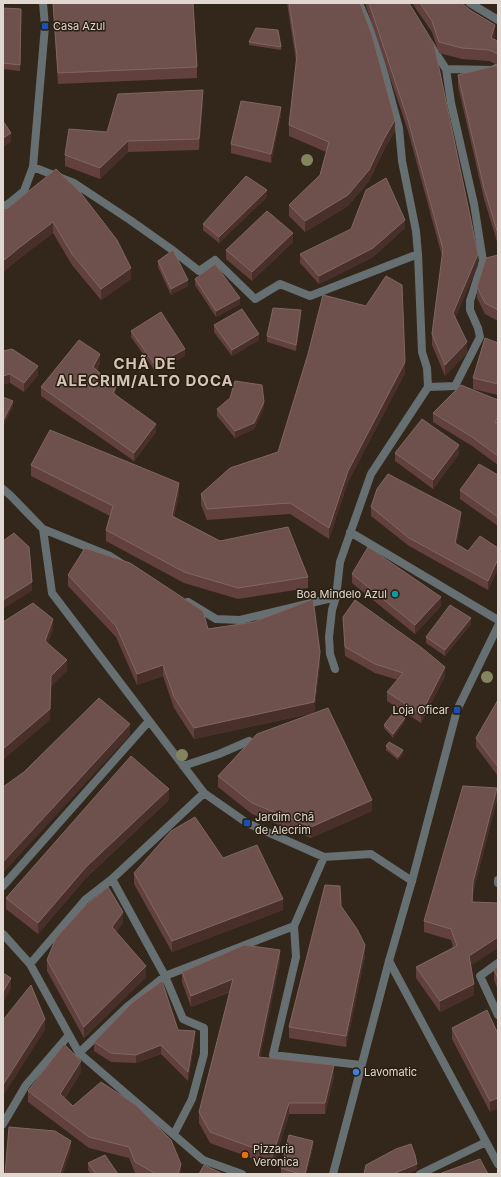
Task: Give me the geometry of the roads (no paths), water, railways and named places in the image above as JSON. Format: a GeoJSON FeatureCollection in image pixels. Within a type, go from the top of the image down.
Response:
{"type":"FeatureCollection","features":[{"type":"Feature","properties":{"kind":"street"},"geometry":{"type":"LineString","coordinates":[[3,206],[8,204],[24,191],[33,167],[45,26],[43,3]]}},
{"type":"Feature","properties":{"kind":"street"},"geometry":{"type":"LineString","coordinates":[[335,670],[330,654],[329,637],[340,562],[371,474],[428,387],[427,368],[422,352],[416,231],[402,161],[399,128],[376,43],[359,3]]}},
{"type":"Feature","properties":{"kind":"street"},"geometry":{"type":"LineString","coordinates":[[470,3],[498,20]]}},
{"type":"Feature","properties":{"kind":"street"},"geometry":{"type":"LineString","coordinates":[[425,36],[446,69],[451,103],[474,204],[483,261],[470,301],[470,310],[478,328],[480,337],[456,386]]}},
{"type":"Feature","properties":{"kind":"street"},"geometry":{"type":"LineString","coordinates":[[446,69],[492,70],[498,67]]}},
{"type":"Feature","properties":{"kind":"street"},"geometry":{"type":"LineString","coordinates":[[33,167],[74,183],[130,220],[199,271],[215,260],[255,298],[280,284],[310,296],[418,254]]}},
{"type":"Feature","properties":{"kind":"street"},"geometry":{"type":"LineString","coordinates":[[428,387],[456,386],[464,389]]}},
{"type":"Feature","properties":{"kind":"street"},"geometry":{"type":"LineString","coordinates":[[3,489],[43,529],[110,556],[130,568]]}},
{"type":"Feature","properties":{"kind":"street"},"geometry":{"type":"LineString","coordinates":[[43,529],[52,593],[204,794],[247,823],[324,857],[371,854],[412,881]]}},
{"type":"Feature","properties":{"kind":"street"},"geometry":{"type":"LineString","coordinates":[[350,532],[498,620]]}},
{"type":"Feature","properties":{"kind":"street"},"geometry":{"type":"LineString","coordinates":[[183,599],[216,619],[240,620],[336,597]]}},
{"type":"Feature","properties":{"kind":"street"},"geometry":{"type":"LineString","coordinates":[[333,1174],[457,710],[498,626]]}},
{"type":"Feature","properties":{"kind":"street"},"geometry":{"type":"LineString","coordinates":[[3,886],[149,721]]}},
{"type":"Feature","properties":{"kind":"street"},"geometry":{"type":"LineString","coordinates":[[183,766],[219,754],[249,741]]}},
{"type":"Feature","properties":{"kind":"street"},"geometry":{"type":"LineString","coordinates":[[30,964],[85,900],[112,879],[204,794]]}},
{"type":"Feature","properties":{"kind":"street"},"geometry":{"type":"LineString","coordinates":[[324,857],[294,926],[296,957],[273,1055],[361,1065]]}},
{"type":"Feature","properties":{"kind":"street"},"geometry":{"type":"LineString","coordinates":[[112,879],[165,976],[183,1019],[204,1028],[204,1054],[192,1099],[174,1134]]}},
{"type":"Feature","properties":{"kind":"street"},"geometry":{"type":"LineString","coordinates":[[79,1053],[128,1006],[165,976],[294,926]]}},
{"type":"Feature","properties":{"kind":"street"},"geometry":{"type":"LineString","coordinates":[[3,934],[30,964],[79,1053],[204,1160],[242,1174]]}},
{"type":"Feature","properties":{"kind":"street"},"geometry":{"type":"LineString","coordinates":[[389,962],[498,1164]]}},
{"type":"Feature","properties":{"kind":"street"},"geometry":{"type":"LineString","coordinates":[[498,963],[480,976],[498,1015]]}},
{"type":"Feature","properties":{"kind":"street"},"geometry":{"type":"LineString","coordinates":[[3,1124],[26,1085],[69,1035]]}},
{"type":"Feature","properties":{"kind":"street"},"geometry":{"type":"LineString","coordinates":[[420,1174],[486,1142]]}},
{"type":"Feature","properties":{"kind":"place","name":"Casa Azul"},"geometry":{"type":"Point","coordinates":[45,26]}},
{"type":"Feature","properties":{"kind":"place","name":"Boa Mindelo Azul"},"geometry":{"type":"Point","coordinates":[395,594]}},
{"type":"Feature","properties":{"kind":"place","name":"Loja Oficar"},"geometry":{"type":"Point","coordinates":[457,710]}},
{"type":"Feature","properties":{"kind":"place","name":"Jardim Chã de Alecrim"},"geometry":{"type":"Point","coordinates":[247,823]}},
{"type":"Feature","properties":{"kind":"place","name":"Lavomatic"},"geometry":{"type":"Point","coordinates":[356,1072]}},
{"type":"Feature","properties":{"kind":"place","name":"Pizzaria Veronica"},"geometry":{"type":"Point","coordinates":[245,1155]}},
{"type":"Feature","properties":{"kind":"district","name":"CHÃ DE ALECRIM/ALTO DOCA"},"geometry":{"type":"Point","coordinates":[145,372]}}]}
